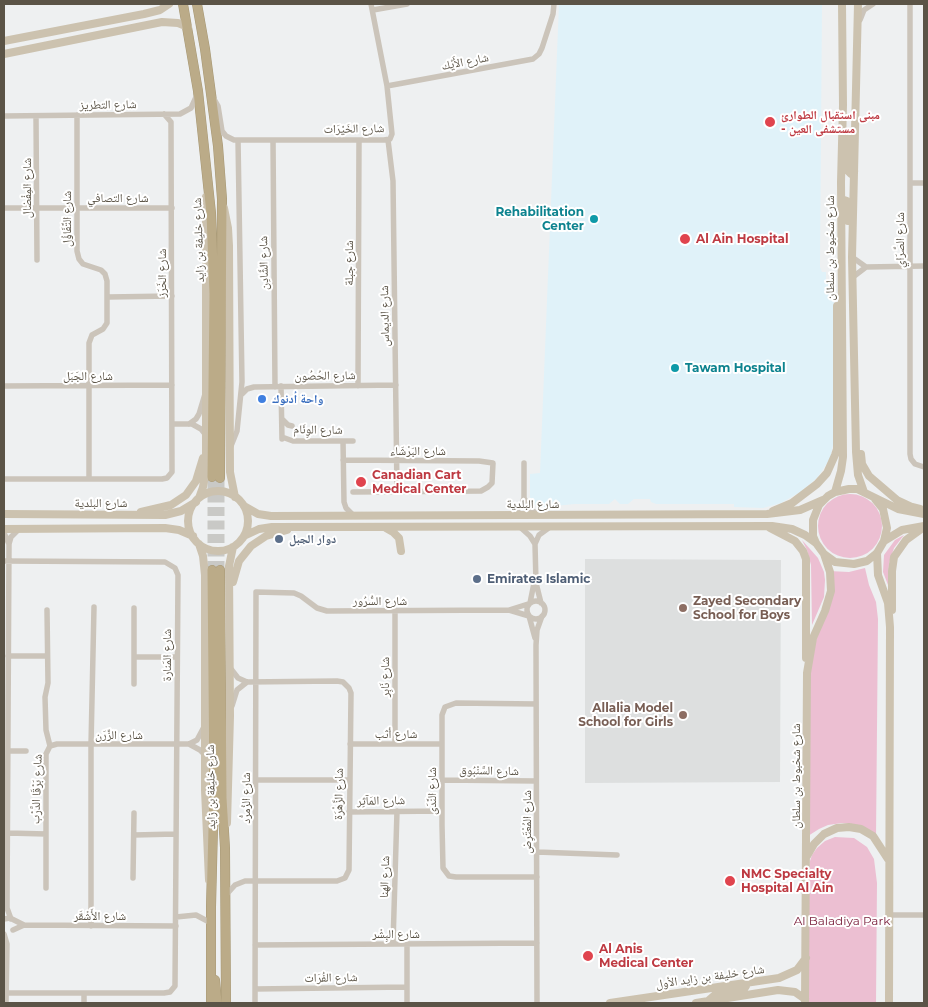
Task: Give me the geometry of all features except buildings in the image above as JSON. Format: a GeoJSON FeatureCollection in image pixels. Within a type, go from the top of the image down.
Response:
{"type":"FeatureCollection","features":[{"type":"Feature","properties":{"kind":"highway","name":"شارع خليفة بن زايد"},"geometry":{"type":"LineString","coordinates":[[184,4],[198,91],[212,222],[216,477],[222,199],[218,146],[198,4]]}},
{"type":"Feature","properties":{"kind":"highway","name":"شارع خليفة بن زايد"},"geometry":{"type":"LineString","coordinates":[[211,1003],[216,570],[225,848],[226,1003]]}},
{"type":"Feature","properties":{"kind":"highway"},"geometry":{"type":"LineString","coordinates":[[211,974],[216,983],[217,1003]]}},
{"type":"Feature","properties":{"kind":"highway"},"geometry":{"type":"LineString","coordinates":[[206,1003],[211,987]]}},
{"type":"Feature","properties":{"kind":"main road"},"geometry":{"type":"LineString","coordinates":[[4,41],[144,14],[160,10],[169,4]]}},
{"type":"Feature","properties":{"kind":"main road","name":"شارع شخبوط بن سلطان"},"geometry":{"type":"LineString","coordinates":[[835,492],[843,457],[842,4]]}},
{"type":"Feature","properties":{"kind":"main road","name":"شارع شخبوط بن سلطان"},"geometry":{"type":"LineString","coordinates":[[858,4],[852,257],[854,277],[856,460],[858,475],[864,492]]}},
{"type":"Feature","properties":{"kind":"main road"},"geometry":{"type":"LineString","coordinates":[[4,54],[162,22],[173,22],[188,27]]}},
{"type":"Feature","properties":{"kind":"main road"},"geometry":{"type":"LineString","coordinates":[[843,105],[846,122],[848,171],[851,174],[854,171]]}},
{"type":"Feature","properties":{"kind":"main road"},"geometry":{"type":"LineString","coordinates":[[208,180],[206,198],[206,476],[189,516],[189,526],[203,556],[205,575],[205,755],[207,863],[211,907]]}},
{"type":"Feature","properties":{"kind":"main road"},"geometry":{"type":"LineString","coordinates":[[222,199],[227,219],[228,236],[230,477],[235,497]]}},
{"type":"Feature","properties":{"kind":"main road"},"geometry":{"type":"LineString","coordinates":[[842,203],[846,200],[848,204],[849,268],[854,302]]}},
{"type":"Feature","properties":{"kind":"main road"},"geometry":{"type":"LineString","coordinates":[[768,514],[792,503],[812,489],[827,473],[835,455],[837,306],[842,295]]}},
{"type":"Feature","properties":{"kind":"main road"},"geometry":{"type":"LineString","coordinates":[[855,355],[859,386],[861,459],[865,470],[869,476],[897,500],[924,512]]}},
{"type":"Feature","properties":{"kind":"main road"},"geometry":{"type":"LineString","coordinates":[[133,515],[171,505],[186,495],[196,481],[206,451]]}},
{"type":"Feature","properties":{"kind":"main road"},"geometry":{"type":"LineString","coordinates":[[875,499],[886,515],[887,528],[884,541],[877,553],[866,561],[848,565],[835,562],[824,554],[816,543],[812,528],[813,520],[815,512],[823,500],[835,492],[849,489],[864,492],[898,509],[924,512]]}},
{"type":"Feature","properties":{"kind":"main road"},"geometry":{"type":"LineString","coordinates":[[197,500],[207,493],[226,492],[235,497],[244,506],[248,520],[244,536],[233,547],[218,551],[208,549],[199,544]]}},
{"type":"Feature","properties":{"kind":"main road","name":"شارع البلدية"},"geometry":{"type":"LineString","coordinates":[[5,513],[170,515],[186,509],[197,500]]}},
{"type":"Feature","properties":{"kind":"main road","name":"شارع البلدية"},"geometry":{"type":"LineString","coordinates":[[244,506],[258,514],[271,516],[768,514],[800,510],[823,500]]}},
{"type":"Feature","properties":{"kind":"main road"},"geometry":{"type":"LineString","coordinates":[[763,526],[781,532],[792,539],[801,547],[804,555],[806,567],[805,649],[807,673]]}},
{"type":"Feature","properties":{"kind":"main road","name":"شارع البلدية"},"geometry":{"type":"LineString","coordinates":[[244,536],[254,530],[265,527],[779,526],[792,529],[816,543]]}},
{"type":"Feature","properties":{"kind":"main road"},"geometry":{"type":"LineString","coordinates":[[230,596],[237,567],[247,551],[266,536],[296,527]]}},
{"type":"Feature","properties":{"kind":"main road"},"geometry":{"type":"LineString","coordinates":[[382,527],[390,530],[399,538],[401,551]]}},
{"type":"Feature","properties":{"kind":"main road"},"geometry":{"type":"LineString","coordinates":[[884,541],[902,530],[924,527]]}},
{"type":"Feature","properties":{"kind":"main road"},"geometry":{"type":"LineString","coordinates":[[890,627],[893,605],[892,571],[894,557],[906,540],[924,527]]}},
{"type":"Feature","properties":{"kind":"main road","name":"شارع البلدية"},"geometry":{"type":"LineString","coordinates":[[4,531],[19,529],[170,528],[193,536]]}},
{"type":"Feature","properties":{"kind":"main road"},"geometry":{"type":"LineString","coordinates":[[225,848],[230,716],[230,566],[233,547]]}},
{"type":"Feature","properties":{"kind":"main road"},"geometry":{"type":"LineString","coordinates":[[877,553],[878,575],[888,603],[890,627],[889,1003]]}},
{"type":"Feature","properties":{"kind":"main road","name":"شارع شخبوط بن سلطان"},"geometry":{"type":"LineString","coordinates":[[805,1001],[807,673],[813,638],[825,611],[831,591],[830,572],[824,554]]}},
{"type":"Feature","properties":{"kind":"main road"},"geometry":{"type":"LineString","coordinates":[[807,856],[814,844],[824,834],[837,828],[849,827],[861,829],[873,836],[889,861]]}},
{"type":"Feature","properties":{"kind":"main road","name":"شارع خليفة بن زايد الأول"},"geometry":{"type":"LineString","coordinates":[[614,1003],[779,978],[788,975],[800,966],[806,958]]}},
{"type":"Feature","properties":{"kind":"main road"},"geometry":{"type":"LineString","coordinates":[[708,1001],[716,994],[744,989],[746,983]]}},
{"type":"Feature","properties":{"kind":"main road","name":"شارع خليفة بن زايد الأول"},"geometry":{"type":"LineString","coordinates":[[696,1003],[782,990],[795,992],[805,1001]]}},
{"type":"Feature","properties":{"kind":"street"},"geometry":{"type":"LineString","coordinates":[[372,7],[407,4]]}},
{"type":"Feature","properties":{"kind":"street","name":"شارع الأَيْك"},"geometry":{"type":"LineString","coordinates":[[387,86],[530,60],[537,56],[542,48],[553,14],[554,4]]}},
{"type":"Feature","properties":{"kind":"street"},"geometry":{"type":"LineString","coordinates":[[857,24],[864,10],[873,4]]}},
{"type":"Feature","properties":{"kind":"street","name":"شارع الصِّرَاي"},"geometry":{"type":"LineString","coordinates":[[910,4],[910,454],[915,464],[924,467]]}},
{"type":"Feature","properties":{"kind":"street","name":"شارع الخَيْرَات"},"geometry":{"type":"LineString","coordinates":[[238,140],[388,140],[392,134],[387,86],[372,7]]}},
{"type":"Feature","properties":{"kind":"street"},"geometry":{"type":"LineString","coordinates":[[164,114],[172,122],[180,114],[191,108],[198,91]]}},
{"type":"Feature","properties":{"kind":"street"},"geometry":{"type":"LineString","coordinates":[[211,96],[218,106],[222,131],[229,138],[238,140],[242,394],[237,431],[230,448]]}},
{"type":"Feature","properties":{"kind":"street","name":"شارع التطريز"},"geometry":{"type":"LineString","coordinates":[[4,116],[180,114]]}},
{"type":"Feature","properties":{"kind":"street","name":"شارع المِفْضال"},"geometry":{"type":"LineString","coordinates":[[36,116],[38,260]]}},
{"type":"Feature","properties":{"kind":"street","name":"شارع التَّفَاؤُل"},"geometry":{"type":"LineString","coordinates":[[77,116],[78,255],[81,262],[86,266],[98,268],[105,274],[108,297],[106,325],[92,335],[90,340],[90,478]]}},
{"type":"Feature","properties":{"kind":"street","name":"شارع الخَرَز"},"geometry":{"type":"LineString","coordinates":[[4,479],[167,478],[173,470],[172,122]]}},
{"type":"Feature","properties":{"kind":"street","name":"شارع الشَّادِن"},"geometry":{"type":"LineString","coordinates":[[273,140],[278,386],[282,436]]}},
{"type":"Feature","properties":{"kind":"street","name":"شارع جبلة"},"geometry":{"type":"LineString","coordinates":[[358,386],[359,140]]}},
{"type":"Feature","properties":{"kind":"street","name":"شارع الديماس"},"geometry":{"type":"LineString","coordinates":[[388,140],[392,182],[397,492]]}},
{"type":"Feature","properties":{"kind":"street"},"geometry":{"type":"LineString","coordinates":[[910,184],[924,183]]}},
{"type":"Feature","properties":{"kind":"street","name":"شارع التصافي"},"geometry":{"type":"LineString","coordinates":[[4,208],[172,208]]}},
{"type":"Feature","properties":{"kind":"street"},"geometry":{"type":"LineString","coordinates":[[852,257],[866,267],[924,266]]}},
{"type":"Feature","properties":{"kind":"street"},"geometry":{"type":"LineString","coordinates":[[854,277],[866,267]]}},
{"type":"Feature","properties":{"kind":"street"},"geometry":{"type":"LineString","coordinates":[[108,297],[172,296]]}},
{"type":"Feature","properties":{"kind":"street"},"geometry":{"type":"LineString","coordinates":[[242,378],[247,384],[254,387]]}},
{"type":"Feature","properties":{"kind":"street","name":"شارع الجَبَل"},"geometry":{"type":"LineString","coordinates":[[4,386],[172,385]]}},
{"type":"Feature","properties":{"kind":"street","name":"شارع الحُصُون"},"geometry":{"type":"LineString","coordinates":[[242,394],[247,389],[254,387],[396,385]]}},
{"type":"Feature","properties":{"kind":"street"},"geometry":{"type":"LineString","coordinates":[[189,424],[199,414],[205,392]]}},
{"type":"Feature","properties":{"kind":"street","name":"شارع الوِئَام"},"geometry":{"type":"LineString","coordinates":[[282,419],[292,426],[286,428],[282,436],[293,441],[353,441]]}},
{"type":"Feature","properties":{"kind":"street"},"geometry":{"type":"LineString","coordinates":[[173,424],[189,424],[198,427],[205,434]]}},
{"type":"Feature","properties":{"kind":"street"},"geometry":{"type":"LineString","coordinates":[[343,441],[344,502],[346,508],[354,516]]}},
{"type":"Feature","properties":{"kind":"street","name":"شارع البَرْشَاء"},"geometry":{"type":"LineString","coordinates":[[343,460],[493,463],[493,480],[483,490],[397,492]]}},
{"type":"Feature","properties":{"kind":"street"},"geometry":{"type":"LineString","coordinates":[[512,515],[521,506],[524,498],[524,464]]}},
{"type":"Feature","properties":{"kind":"street"},"geometry":{"type":"LineString","coordinates":[[353,492],[397,492]]}},
{"type":"Feature","properties":{"kind":"street"},"geometry":{"type":"LineString","coordinates":[[524,498],[530,509],[539,515]]}},
{"type":"Feature","properties":{"kind":"street"},"geometry":{"type":"LineString","coordinates":[[333,516],[344,502]]}},
{"type":"Feature","properties":{"kind":"street"},"geometry":{"type":"LineString","coordinates":[[519,527],[530,536],[535,544]]}},
{"type":"Feature","properties":{"kind":"street"},"geometry":{"type":"LineString","coordinates":[[535,576],[541,602],[545,610],[542,616],[536,619],[529,616],[526,610],[535,576],[535,544],[542,532],[550,527]]}},
{"type":"Feature","properties":{"kind":"street"},"geometry":{"type":"LineString","coordinates":[[12,919],[4,918],[7,908],[8,833],[6,561],[11,537],[19,529]]}},
{"type":"Feature","properties":{"kind":"street"},"geometry":{"type":"LineString","coordinates":[[4,531],[9,544]]}},
{"type":"Feature","properties":{"kind":"street","name":"شارع المَنارة"},"geometry":{"type":"LineString","coordinates":[[5,993],[164,993],[172,990],[175,984],[178,575],[172,565],[165,562],[6,561]]}},
{"type":"Feature","properties":{"kind":"street","name":"شارع السُّرُور"},"geometry":{"type":"LineString","coordinates":[[256,592],[294,593],[317,608],[327,611],[509,610],[529,616]]}},
{"type":"Feature","properties":{"kind":"street","name":"شارع الزُمرُّد"},"geometry":{"type":"LineString","coordinates":[[255,1003],[256,592]]}},
{"type":"Feature","properties":{"kind":"street"},"geometry":{"type":"LineString","coordinates":[[529,603],[541,602]]}},
{"type":"Feature","properties":{"kind":"street","name":"شارع السُّرُور"},"geometry":{"type":"LineString","coordinates":[[509,610],[529,603]]}},
{"type":"Feature","properties":{"kind":"street"},"geometry":{"type":"LineString","coordinates":[[91,926],[91,745],[94,607]]}},
{"type":"Feature","properties":{"kind":"street"},"geometry":{"type":"LineString","coordinates":[[134,608],[134,684]]}},
{"type":"Feature","properties":{"kind":"street","name":"شارع بَرْقَا الدَّرْب"},"geometry":{"type":"LineString","coordinates":[[46,888],[46,754],[50,746],[46,730],[45,705],[47,687],[47,610]]}},
{"type":"Feature","properties":{"kind":"street","name":"شارع نَابِر"},"geometry":{"type":"LineString","coordinates":[[395,610],[395,744]]}},
{"type":"Feature","properties":{"kind":"street","name":"شارع المُعْتَرِض"},"geometry":{"type":"LineString","coordinates":[[529,616],[536,645]]}},
{"type":"Feature","properties":{"kind":"street","name":"شارع المُعْتَرِض"},"geometry":{"type":"LineString","coordinates":[[538,1002],[536,645],[537,630],[542,616]]}},
{"type":"Feature","properties":{"kind":"street"},"geometry":{"type":"LineString","coordinates":[[8,656],[47,656]]}},
{"type":"Feature","properties":{"kind":"street"},"geometry":{"type":"LineString","coordinates":[[134,657],[177,657]]}},
{"type":"Feature","properties":{"kind":"street"},"geometry":{"type":"LineString","coordinates":[[230,667],[238,678],[247,682],[237,690],[230,716]]}},
{"type":"Feature","properties":{"kind":"street","name":"شارع الزَّهْرَة"},"geometry":{"type":"LineString","coordinates":[[226,895],[238,883],[255,880],[337,881],[343,879],[348,872],[351,693],[345,684],[337,681],[247,682]]}},
{"type":"Feature","properties":{"kind":"street","name":"شارع النَّدَى"},"geometry":{"type":"LineString","coordinates":[[536,704],[450,704],[445,707],[442,713],[442,865],[447,874],[454,877],[537,876]]}},
{"type":"Feature","properties":{"kind":"street"},"geometry":{"type":"LineString","coordinates":[[189,744],[197,740],[205,725]]}},
{"type":"Feature","properties":{"kind":"street","name":"شارع الزِّرَن"},"geometry":{"type":"LineString","coordinates":[[50,746],[57,744],[189,744]]}},
{"type":"Feature","properties":{"kind":"street"},"geometry":{"type":"LineString","coordinates":[[189,744],[205,755]]}},
{"type":"Feature","properties":{"kind":"street","name":"شارع أثب"},"geometry":{"type":"LineString","coordinates":[[350,744],[442,744]]}},
{"type":"Feature","properties":{"kind":"street"},"geometry":{"type":"LineString","coordinates":[[8,751],[26,751]]}},
{"type":"Feature","properties":{"kind":"street"},"geometry":{"type":"LineString","coordinates":[[256,780],[350,780]]}},
{"type":"Feature","properties":{"kind":"street","name":"شارع السَّنْبُوق"},"geometry":{"type":"LineString","coordinates":[[442,780],[536,781]]}},
{"type":"Feature","properties":{"kind":"street","name":"شارع الهنا"},"geometry":{"type":"LineString","coordinates":[[392,944],[396,811]]}},
{"type":"Feature","properties":{"kind":"street","name":"شارع المَآثِر"},"geometry":{"type":"LineString","coordinates":[[349,812],[442,811]]}},
{"type":"Feature","properties":{"kind":"street"},"geometry":{"type":"LineString","coordinates":[[133,878],[134,813]]}},
{"type":"Feature","properties":{"kind":"street","name":"شارع بَرْقَا الدَّرْب"},"geometry":{"type":"LineString","coordinates":[[8,833],[46,834]]}},
{"type":"Feature","properties":{"kind":"street"},"geometry":{"type":"LineString","coordinates":[[134,835],[176,834]]}},
{"type":"Feature","properties":{"kind":"street"},"geometry":{"type":"LineString","coordinates":[[537,852],[617,855]]}},
{"type":"Feature","properties":{"kind":"street"},"geometry":{"type":"LineString","coordinates":[[7,908],[14,924],[7,944]]}},
{"type":"Feature","properties":{"kind":"street"},"geometry":{"type":"LineString","coordinates":[[176,917],[196,915],[211,924]]}},
{"type":"Feature","properties":{"kind":"street"},"geometry":{"type":"LineString","coordinates":[[889,915],[924,915]]}},
{"type":"Feature","properties":{"kind":"street","name":"شارع الأَشْقَر"},"geometry":{"type":"LineString","coordinates":[[12,919],[24,925]]}},
{"type":"Feature","properties":{"kind":"street","name":"شارع الأَشْقَر"},"geometry":{"type":"LineString","coordinates":[[4,932],[24,925],[176,926]]}},
{"type":"Feature","properties":{"kind":"street"},"geometry":{"type":"LineString","coordinates":[[4,932],[7,944],[6,1003]]}},
{"type":"Feature","properties":{"kind":"street","name":"شارع البِشْر"},"geometry":{"type":"LineString","coordinates":[[255,945],[537,943]]}},
{"type":"Feature","properties":{"kind":"street"},"geometry":{"type":"LineString","coordinates":[[407,944],[407,1003]]}},
{"type":"Feature","properties":{"kind":"street","name":"شارع الفُرَات"},"geometry":{"type":"LineString","coordinates":[[255,989],[407,987]]}},
{"type":"Feature","properties":{"kind":"street"},"geometry":{"type":"LineString","coordinates":[[84,993],[84,1003]]}},
{"type":"Feature","properties":{"kind":"shaded area","name":"Al Ain Hospital"},"geometry":{"type":"Polygon","coordinates":[[[559,4],[822,4],[820,267],[822,272],[826,272],[826,280],[834,280],[833,445],[830,459],[817,478],[800,492],[781,503],[763,508],[734,507],[734,504],[656,504],[651,502],[650,499],[634,499],[628,504],[620,504],[615,499],[609,504],[575,504],[544,507],[534,505],[530,500],[530,474],[540,473],[559,4]]]}},
{"type":"Feature","properties":{"kind":"shaded area"},"geometry":{"type":"Polygon","coordinates":[[[585,559],[781,560],[780,782],[585,783],[585,559]]]}},
{"type":"Feature","properties":{"kind":"green space"},"geometry":{"type":"Polygon","coordinates":[[[850,494],[862,496],[873,503],[880,514],[882,526],[880,538],[873,549],[862,556],[850,558],[838,556],[827,549],[820,538],[818,526],[820,514],[827,503],[838,496],[850,494]]]}},
{"type":"Feature","properties":{"kind":"green space"},"geometry":{"type":"Polygon","coordinates":[[[904,535],[894,548],[889,563],[888,585],[883,572],[884,555],[895,540],[904,535]]]}},
{"type":"Feature","properties":{"kind":"green space"},"geometry":{"type":"Polygon","coordinates":[[[802,540],[818,558],[825,580],[824,597],[812,625],[811,565],[802,540]]]}},
{"type":"Feature","properties":{"kind":"green space"},"geometry":{"type":"Polygon","coordinates":[[[865,568],[876,602],[878,619],[876,837],[851,824],[842,823],[828,825],[808,836],[809,661],[828,605],[829,571],[849,572],[865,568]]]}},
{"type":"Feature","properties":{"kind":"green space","name":"Al Baladiya Park"},"geometry":{"type":"Polygon","coordinates":[[[835,837],[854,838],[867,847],[874,859],[877,883],[876,1003],[805,1003],[810,861],[817,848],[825,841],[835,837]]]}},
{"type":"Feature","properties":{"kind":"tunnel"},"geometry":{"type":"LineString","coordinates":[[212,477],[212,570]]}},
{"type":"Feature","properties":{"kind":"tunnel"},"geometry":{"type":"LineString","coordinates":[[220,478],[220,570]]}},
{"type":"Feature","properties":{"kind":"place","name":"مبنى استقبال الطوارئ - مستشفى العين"},"geometry":{"type":"Point","coordinates":[770,122]}},
{"type":"Feature","properties":{"kind":"place","name":"Rehabilitation Center"},"geometry":{"type":"Point","coordinates":[594,219]}},
{"type":"Feature","properties":{"kind":"place","name":"Al Ain Hospital"},"geometry":{"type":"Point","coordinates":[685,239]}},
{"type":"Feature","properties":{"kind":"place","name":"Tawam Hospital"},"geometry":{"type":"Point","coordinates":[675,368]}},
{"type":"Feature","properties":{"kind":"place","name":"واحة أدنوك"},"geometry":{"type":"Point","coordinates":[262,399]}},
{"type":"Feature","properties":{"kind":"place","name":"Canadian Cart Medical Center"},"geometry":{"type":"Point","coordinates":[361,482]}},
{"type":"Feature","properties":{"kind":"place","name":"دوار الجبل"},"geometry":{"type":"Point","coordinates":[279,539]}},
{"type":"Feature","properties":{"kind":"place","name":"Emirates Islamic"},"geometry":{"type":"Point","coordinates":[477,579]}},
{"type":"Feature","properties":{"kind":"place","name":"Zayed Secondary School for Boys"},"geometry":{"type":"Point","coordinates":[683,608]}},
{"type":"Feature","properties":{"kind":"place","name":"Allalia Model School for Girls"},"geometry":{"type":"Point","coordinates":[683,715]}},
{"type":"Feature","properties":{"kind":"place","name":"NMC Specialty Hospital Al Ain"},"geometry":{"type":"Point","coordinates":[730,881]}},
{"type":"Feature","properties":{"kind":"place","name":"Al Anis Medical Center"},"geometry":{"type":"Point","coordinates":[588,956]}}]}
